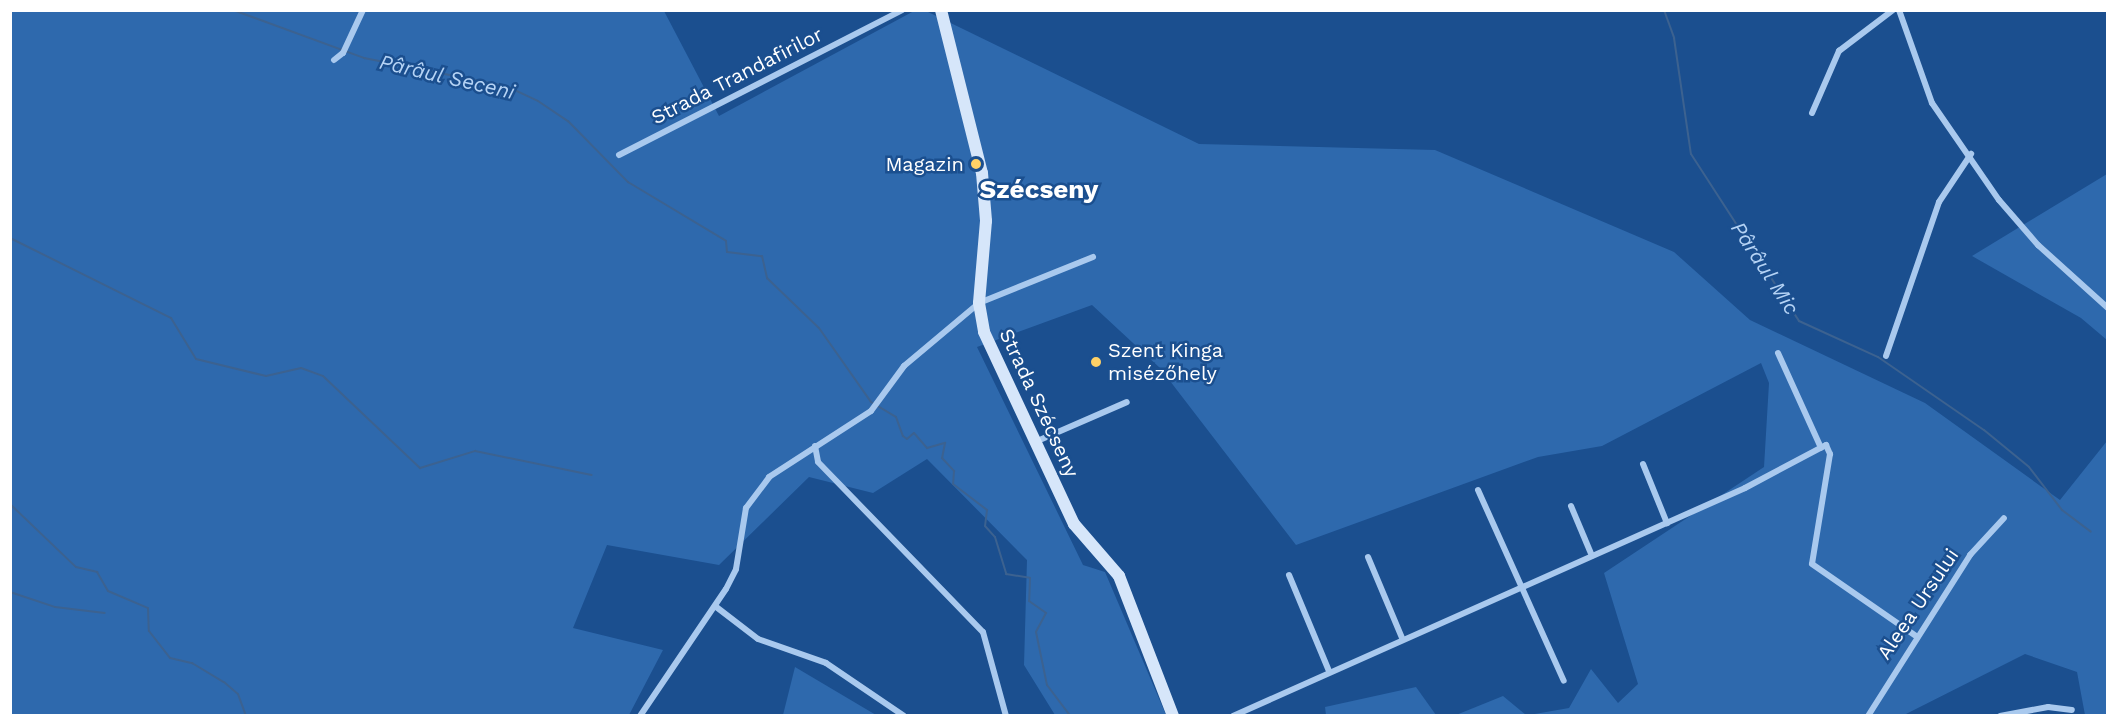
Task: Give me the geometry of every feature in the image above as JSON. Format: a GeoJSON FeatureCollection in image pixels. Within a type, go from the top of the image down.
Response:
{"type":"FeatureCollection","features":[{"type":"Feature","properties":{"kind":"street"},"geometry":{"type":"LineString","coordinates":[[334,60],[344,51],[363,10]]}},
{"type":"Feature","properties":{"kind":"street","name":"Strada Trandafirilor"},"geometry":{"type":"LineString","coordinates":[[619,155],[902,10]]}},
{"type":"Feature","properties":{"kind":"street","name":"Strada Szécseny"},"geometry":{"type":"LineString","coordinates":[[941,10],[982,173],[986,221],[979,303],[984,332],[1077,529],[1119,576],[1173,716]]}},
{"type":"Feature","properties":{"kind":"street"},"geometry":{"type":"LineString","coordinates":[[1812,112],[1839,51],[1893,10]]}},
{"type":"Feature","properties":{"kind":"street"},"geometry":{"type":"LineString","coordinates":[[1899,10],[1932,103],[1971,154],[2013,219],[2108,308]]}},
{"type":"Feature","properties":{"kind":"street"},"geometry":{"type":"LineString","coordinates":[[1886,356],[1939,202],[1971,154]]}},
{"type":"Feature","properties":{"kind":"street"},"geometry":{"type":"LineString","coordinates":[[640,716],[715,606],[736,569],[742,521],[752,498],[769,477],[876,405],[904,366],[979,303],[1093,257]]}},
{"type":"Feature","properties":{"kind":"street"},"geometry":{"type":"LineString","coordinates":[[1778,353],[1821,448]]}},
{"type":"Feature","properties":{"kind":"street"},"geometry":{"type":"LineString","coordinates":[[1034,442],[1127,402]]}},
{"type":"Feature","properties":{"kind":"street"},"geometry":{"type":"LineString","coordinates":[[815,446],[818,462],[983,632],[1006,716]]}},
{"type":"Feature","properties":{"kind":"street"},"geometry":{"type":"LineString","coordinates":[[1233,716],[1402,638],[1667,523],[1821,448],[1830,451],[1812,564],[1916,636]]}},
{"type":"Feature","properties":{"kind":"street"},"geometry":{"type":"LineString","coordinates":[[1643,464],[1667,523]]}},
{"type":"Feature","properties":{"kind":"street"},"geometry":{"type":"LineString","coordinates":[[1478,490],[1564,681]]}},
{"type":"Feature","properties":{"kind":"street"},"geometry":{"type":"LineString","coordinates":[[1571,506],[1592,556]]}},
{"type":"Feature","properties":{"kind":"street","name":"Aleea Ursului"},"geometry":{"type":"LineString","coordinates":[[1868,716],[1916,636],[1970,555],[2004,518]]}},
{"type":"Feature","properties":{"kind":"street"},"geometry":{"type":"LineString","coordinates":[[1368,557],[1402,638]]}},
{"type":"Feature","properties":{"kind":"street"},"geometry":{"type":"LineString","coordinates":[[1289,574],[1329,671]]}},
{"type":"Feature","properties":{"kind":"street"},"geometry":{"type":"LineString","coordinates":[[715,606],[758,639],[826,663],[904,716]]}},
{"type":"Feature","properties":{"kind":"street"},"geometry":{"type":"LineString","coordinates":[[2000,716],[2048,707],[2072,710]]}},
{"type":"Feature","properties":{"kind":"shaded area"},"geometry":{"type":"Polygon","coordinates":[[[10,11],[664,11],[719,116],[914,11],[926,11],[1199,144],[1435,150],[1674,252],[1750,320],[1925,403],[2060,500],[2107,441],[2107,715],[2085,715],[2077,672],[2025,654],[1904,715],[1529,715],[1569,708],[1591,669],[1618,703],[1638,684],[1604,573],[1764,467],[1769,383],[1761,363],[1602,446],[1538,457],[1296,545],[1160,368],[1092,305],[977,347],[1083,565],[1105,572],[1166,715],[1055,715],[1024,665],[1027,560],[927,459],[873,493],[809,477],[719,565],[607,545],[573,628],[663,650],[629,715],[11,715],[10,11]]]}},
{"type":"Feature","properties":{"kind":"shaded area"},"geometry":{"type":"Polygon","coordinates":[[[2107,174],[2107,340],[2081,318],[1972,256],[2107,174]]]}},
{"type":"Feature","properties":{"kind":"shaded area"},"geometry":{"type":"Polygon","coordinates":[[[795,667],[876,715],[783,715],[795,667]]]}},
{"type":"Feature","properties":{"kind":"shaded area"},"geometry":{"type":"Polygon","coordinates":[[[1416,687],[1436,715],[1326,715],[1325,707],[1416,687]]]}},
{"type":"Feature","properties":{"kind":"shaded area"},"geometry":{"type":"Polygon","coordinates":[[[1503,696],[1526,715],[1456,715],[1503,696]]]}},
{"type":"Feature","properties":{"kind":"waterway","name":"Pârâul Seceni"},"geometry":{"type":"LineString","coordinates":[[233,10],[364,58],[506,86],[538,101],[568,121],[628,182],[726,241],[727,252],[762,256],[767,278],[819,328],[871,402],[896,417],[903,436],[907,439],[914,433],[927,448],[945,443],[942,458],[954,471],[953,484],[987,510],[985,526],[995,537],[1006,574],[1030,578],[1029,601],[1046,613],[1036,632],[1047,685],[1070,716]]}},
{"type":"Feature","properties":{"kind":"waterway","name":"Pârâul Mic"},"geometry":{"type":"LineString","coordinates":[[1664,10],[1674,38],[1691,154],[1799,321],[1878,357],[1984,430],[2029,467],[2062,510],[2091,532]]}},
{"type":"Feature","properties":{"kind":"waterway"},"geometry":{"type":"LineString","coordinates":[[10,238],[171,318],[196,359],[266,376],[301,368],[323,376],[420,468],[475,451],[592,475]]}},
{"type":"Feature","properties":{"kind":"waterway"},"geometry":{"type":"LineString","coordinates":[[10,504],[76,567],[97,572],[108,591],[148,608],[149,631],[170,658],[192,663],[224,682],[238,694],[246,716]]}},
{"type":"Feature","properties":{"kind":"waterway"},"geometry":{"type":"LineString","coordinates":[[10,592],[55,607],[105,613]]}},
{"type":"Feature","properties":{"kind":"place","name":"Magazin"},"geometry":{"type":"Point","coordinates":[976,164]}},
{"type":"Feature","properties":{"kind":"place","name":"Szent Kinga misézőhely"},"geometry":{"type":"Point","coordinates":[1096,362]}},
{"type":"Feature","properties":{"kind":"district","name":"Szécseny"},"geometry":{"type":"Point","coordinates":[1039,190]}}]}
